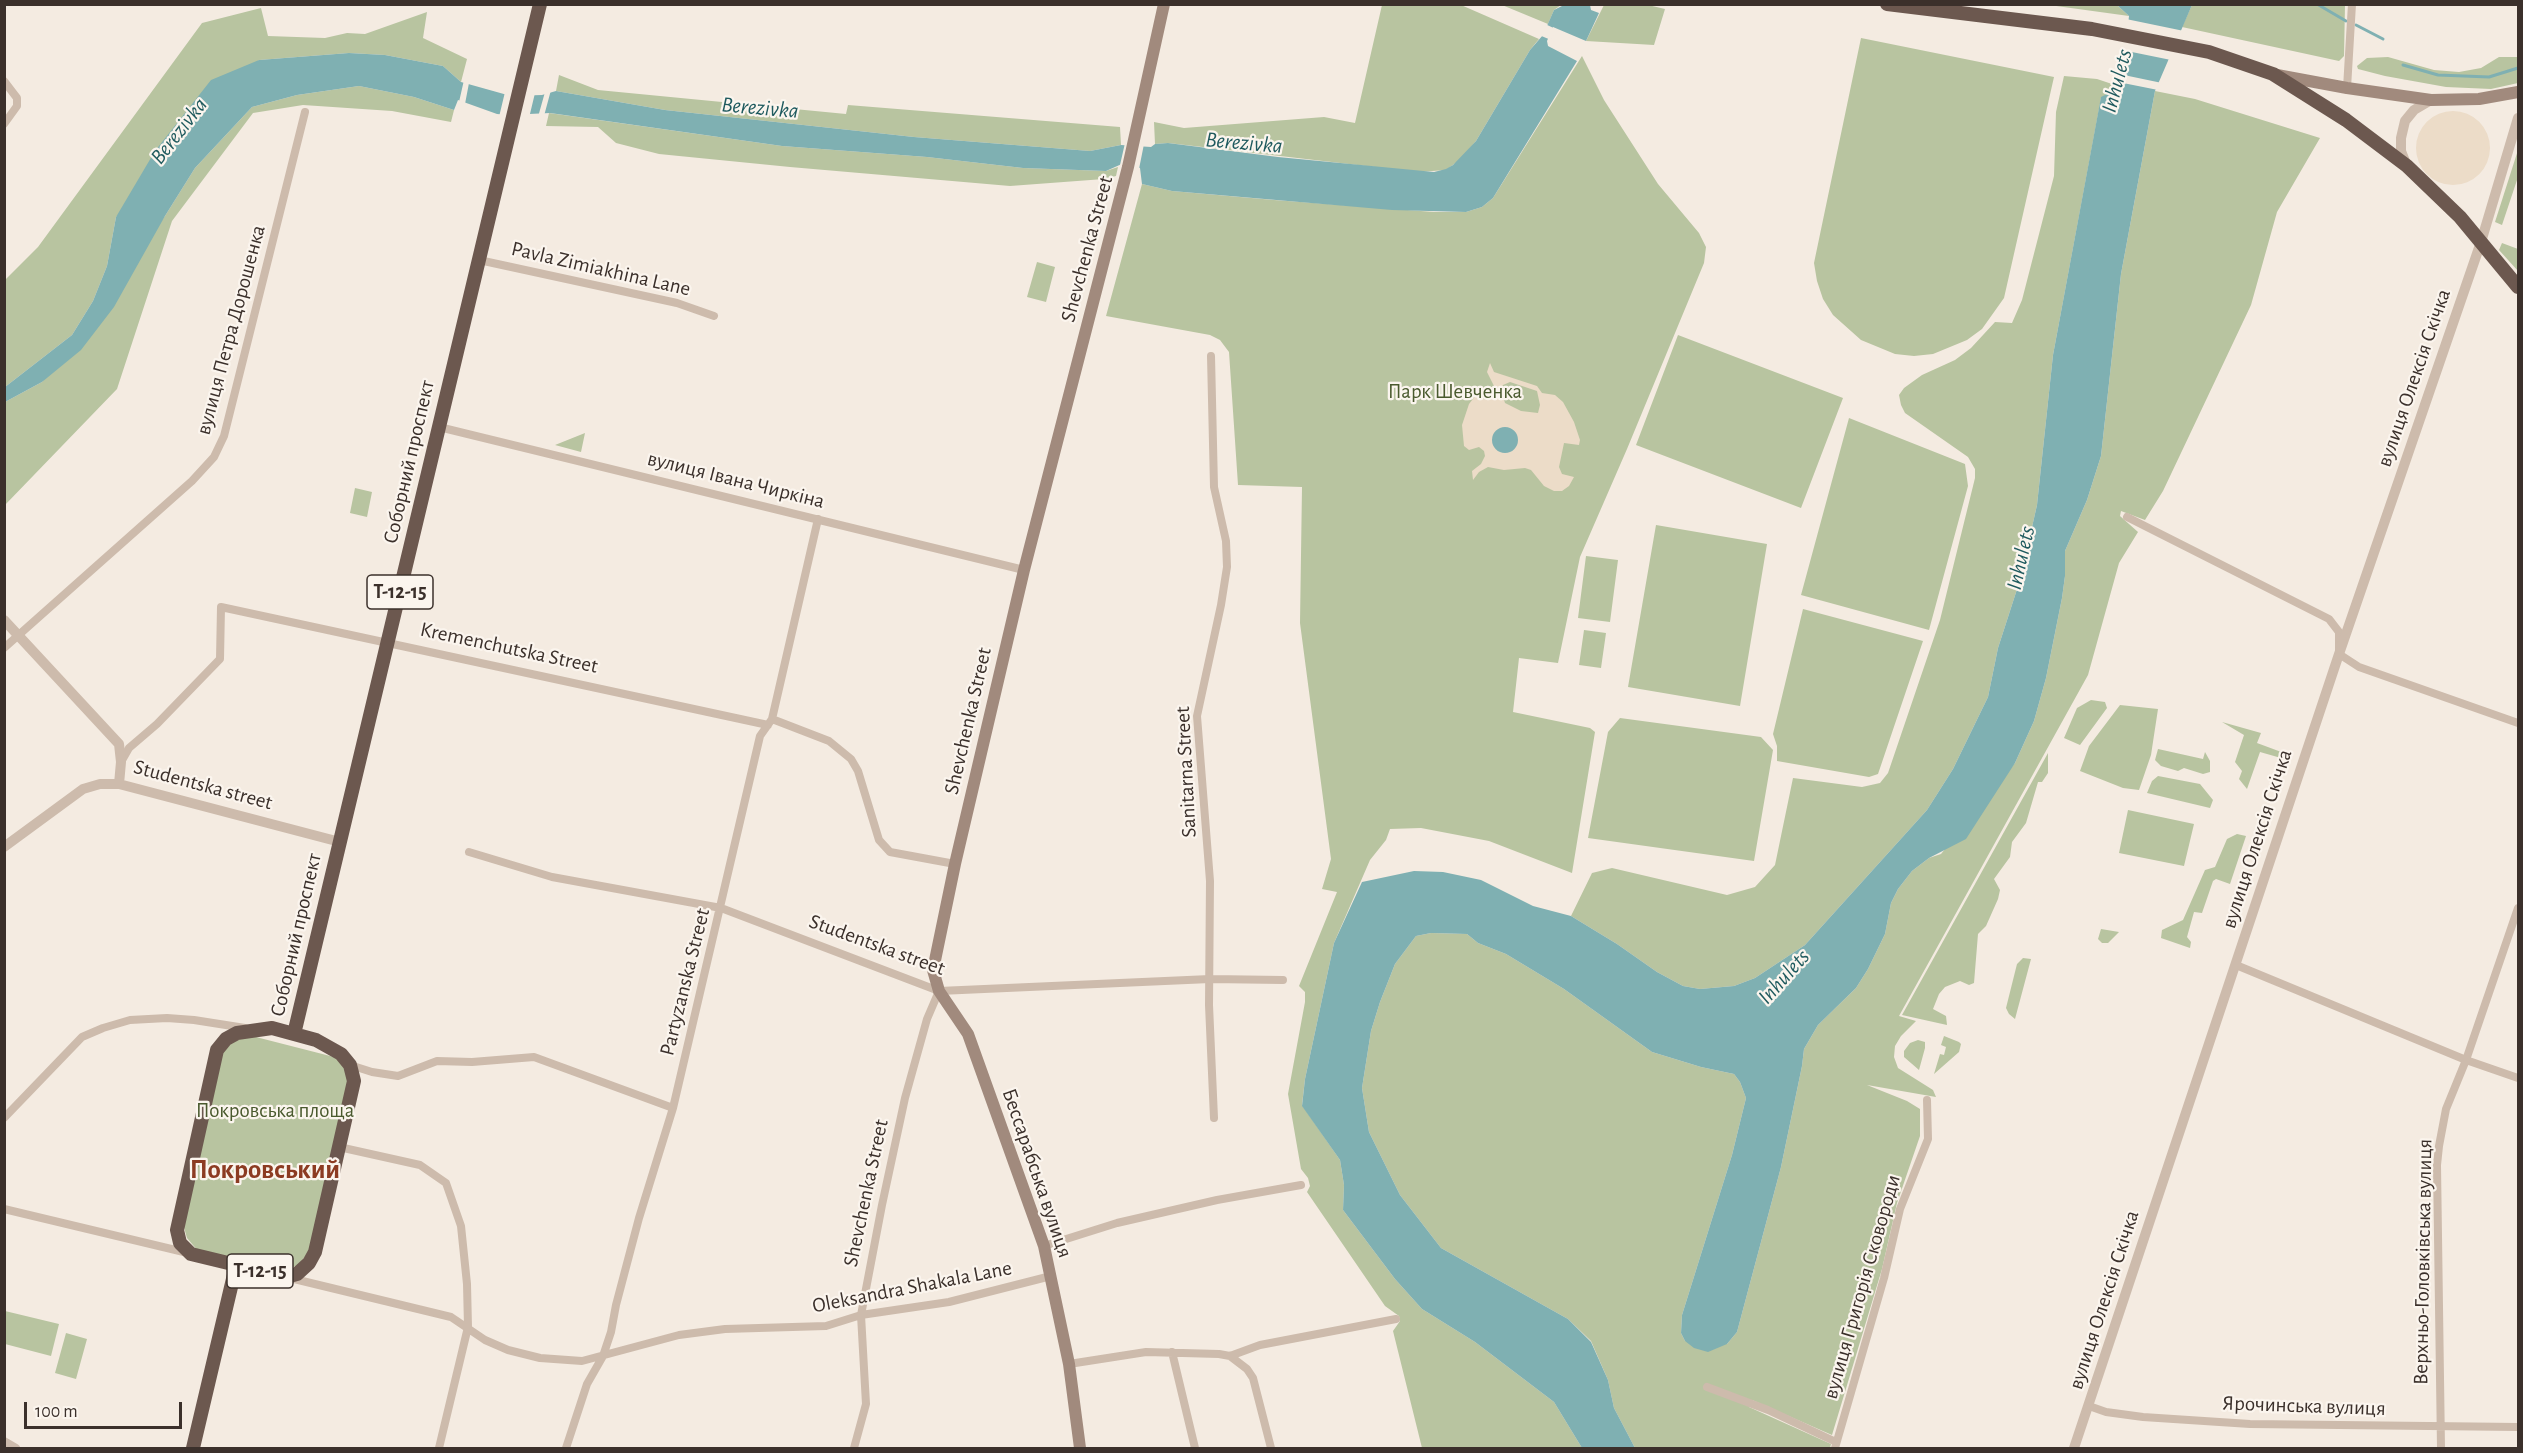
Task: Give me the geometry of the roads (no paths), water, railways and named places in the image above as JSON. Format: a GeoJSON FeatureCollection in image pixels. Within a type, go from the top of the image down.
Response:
{"type":"FeatureCollection","features":[{"type":"Feature","properties":{"kind":"highway","name":"Соборний проспект"},"geometry":{"type":"LineString","coordinates":[[294,1034],[540,4]]}},
{"type":"Feature","properties":{"kind":"highway"},"geometry":{"type":"LineString","coordinates":[[1887,4],[2092,29],[2209,52],[2273,74],[2346,120],[2407,165],[2460,218],[2518,287]]}},
{"type":"Feature","properties":{"kind":"highway"},"geometry":{"type":"LineString","coordinates":[[192,1254],[180,1243],[177,1230],[217,1050],[226,1039],[237,1033],[272,1028],[316,1040],[341,1054],[350,1065]]}},
{"type":"Feature","properties":{"kind":"highway","name":"Т-12-15"},"geometry":{"type":"LineString","coordinates":[[192,1254],[285,1277],[297,1274],[309,1263],[315,1252],[354,1081],[350,1065]]}},
{"type":"Feature","properties":{"kind":"highway","name":"Т-12-15"},"geometry":{"type":"LineString","coordinates":[[194,1449],[236,1266]]}},
{"type":"Feature","properties":{"kind":"main road","name":"Shevchenka Street"},"geometry":{"type":"LineString","coordinates":[[939,992],[933,970],[955,864],[1024,570],[1128,167],[1164,4]]}},
{"type":"Feature","properties":{"kind":"main road"},"geometry":{"type":"LineString","coordinates":[[2273,74],[2431,100],[2479,99],[2518,92]]}},
{"type":"Feature","properties":{"kind":"main road","name":"Бессарабська вулиця"},"geometry":{"type":"LineString","coordinates":[[939,992],[969,1034],[1044,1246],[1069,1364],[1080,1449]]}},
{"type":"Feature","properties":{"kind":"street"},"geometry":{"type":"LineString","coordinates":[[2347,88],[2352,4]]}},
{"type":"Feature","properties":{"kind":"street"},"geometry":{"type":"LineString","coordinates":[[4,81],[17,98],[14,112],[4,124]]}},
{"type":"Feature","properties":{"kind":"street"},"geometry":{"type":"LineString","coordinates":[[2407,165],[2401,152],[2405,121],[2414,110],[2431,100]]}},
{"type":"Feature","properties":{"kind":"street","name":"вулиця Петра Дорошенка"},"geometry":{"type":"LineString","coordinates":[[4,648],[192,481],[214,457],[224,436],[305,112]]}},
{"type":"Feature","properties":{"kind":"street","name":"вулиця Олексія Скічка"},"geometry":{"type":"LineString","coordinates":[[2074,1449],[2339,654],[2481,243],[2518,118]]}},
{"type":"Feature","properties":{"kind":"street","name":"Pavla Zimiakhina Lane"},"geometry":{"type":"LineString","coordinates":[[479,260],[677,303],[714,316]]}},
{"type":"Feature","properties":{"kind":"street","name":"Sanitarna Street"},"geometry":{"type":"LineString","coordinates":[[1211,356],[1214,487],[1226,541],[1227,567],[1197,716],[1210,881],[1209,1005],[1214,1118]]}},
{"type":"Feature","properties":{"kind":"street","name":"вулиця Івана Чиркіна"},"geometry":{"type":"LineString","coordinates":[[439,427],[1024,570]]}},
{"type":"Feature","properties":{"kind":"street"},"geometry":{"type":"LineString","coordinates":[[2127,517],[2329,619],[2339,632],[2339,654],[2359,667],[2518,723]]}},
{"type":"Feature","properties":{"kind":"street","name":"Partyzanska Street"},"geometry":{"type":"LineString","coordinates":[[566,1449],[587,1384],[603,1356],[639,1218],[673,1108],[760,736],[770,722],[818,519]]}},
{"type":"Feature","properties":{"kind":"street","name":"Kremenchutska Street"},"geometry":{"type":"LineString","coordinates":[[121,762],[129,748],[158,724],[219,659],[221,607],[770,722],[829,741],[851,759],[858,771],[879,840],[890,852],[955,864]]}},
{"type":"Feature","properties":{"kind":"street","name":"Studentska street"},"geometry":{"type":"LineString","coordinates":[[4,620],[119,744],[121,762],[118,783],[340,842]]}},
{"type":"Feature","properties":{"kind":"street"},"geometry":{"type":"LineString","coordinates":[[4,847],[83,789],[100,784],[118,783]]}},
{"type":"Feature","properties":{"kind":"street","name":"Studentska street"},"geometry":{"type":"LineString","coordinates":[[469,852],[552,877],[721,908],[939,992],[1210,979],[1283,980]]}},
{"type":"Feature","properties":{"kind":"street","name":"Верхньо-Головківська вулиця"},"geometry":{"type":"LineString","coordinates":[[2441,1449],[2437,1165],[2446,1109],[2466,1060],[2518,908]]}},
{"type":"Feature","properties":{"kind":"street"},"geometry":{"type":"LineString","coordinates":[[2236,965],[2466,1060],[2518,1078]]}},
{"type":"Feature","properties":{"kind":"street","name":"Shevchenka Street"},"geometry":{"type":"LineString","coordinates":[[854,1449],[866,1404],[861,1315],[905,1098],[927,1019],[939,992]]}},
{"type":"Feature","properties":{"kind":"street"},"geometry":{"type":"LineString","coordinates":[[4,1118],[82,1037],[103,1028],[130,1020],[167,1018],[255,1030]]}},
{"type":"Feature","properties":{"kind":"street"},"geometry":{"type":"LineString","coordinates":[[350,1065],[372,1072],[398,1076],[437,1061],[472,1062],[534,1057],[673,1108]]}},
{"type":"Feature","properties":{"kind":"street","name":"вулиця Григорія Сковороди"},"geometry":{"type":"LineString","coordinates":[[1836,1445],[1884,1278],[1900,1209],[1928,1139],[1927,1100]]}},
{"type":"Feature","properties":{"kind":"street"},"geometry":{"type":"LineString","coordinates":[[339,1147],[420,1166],[446,1183],[461,1226],[467,1284],[468,1327],[439,1449]]}},
{"type":"Feature","properties":{"kind":"street"},"geometry":{"type":"LineString","coordinates":[[1044,1246],[1128,1221],[1217,1200],[1301,1185]]}},
{"type":"Feature","properties":{"kind":"street"},"geometry":{"type":"LineString","coordinates":[[4,1209],[192,1254]]}},
{"type":"Feature","properties":{"kind":"street","name":"Oleksandra Shakala Lane"},"geometry":{"type":"LineString","coordinates":[[468,1327],[485,1340],[508,1350],[540,1358],[582,1361],[679,1335],[725,1329],[826,1326],[861,1315],[949,1302],[1051,1276]]}},
{"type":"Feature","properties":{"kind":"street"},"geometry":{"type":"LineString","coordinates":[[285,1277],[451,1317],[468,1327]]}},
{"type":"Feature","properties":{"kind":"street"},"geometry":{"type":"LineString","coordinates":[[1230,1356],[1260,1345],[1396,1319]]}},
{"type":"Feature","properties":{"kind":"street"},"geometry":{"type":"LineString","coordinates":[[1069,1364],[1146,1352],[1230,1356],[1247,1369],[1253,1378],[1271,1449]]}},
{"type":"Feature","properties":{"kind":"street"},"geometry":{"type":"LineString","coordinates":[[1172,1352],[1195,1449]]}},
{"type":"Feature","properties":{"kind":"street"},"geometry":{"type":"LineString","coordinates":[[1707,1387],[1768,1410],[1836,1445]]}},
{"type":"Feature","properties":{"kind":"street","name":"Ярочинська вулиця"},"geometry":{"type":"LineString","coordinates":[[2089,1406],[2106,1412],[2142,1418],[2250,1424],[2440,1428],[2518,1427]]}},
{"type":"Feature","properties":{"kind":"street"},"geometry":{"type":"LineString","coordinates":[[4,1442],[16,1449]]}},
{"type":"Feature","properties":{"kind":"water","name":"Berezivka"},"geometry":{"type":"Polygon","coordinates":[[[1564,5],[1590,5],[1591,10],[1599,13],[1586,41],[1553,27],[1547,41],[1548,46],[1577,61],[1493,198],[1482,207],[1466,212],[1392,210],[1172,191],[1142,184],[1140,168],[1124,163],[1106,171],[1023,168],[927,157],[782,146],[550,113],[497,114],[458,100],[454,110],[414,97],[359,86],[297,95],[252,107],[195,168],[114,307],[81,350],[42,382],[5,402],[5,387],[72,335],[93,301],[107,266],[116,217],[155,151],[211,80],[259,60],[349,53],[385,55],[443,66],[461,82],[511,96],[542,95],[556,91],[665,110],[914,137],[1090,151],[1121,145],[1151,147],[1155,144],[1168,143],[1278,157],[1434,172],[1453,165],[1476,141],[1530,50],[1543,35],[1554,10],[1564,5]]]}},
{"type":"Feature","properties":{"kind":"water","name":"Inhulets"},"geometry":{"type":"Polygon","coordinates":[[[2117,5],[2192,5],[2155,91],[2121,274],[2101,456],[2087,500],[2065,551],[2062,598],[2046,678],[2034,721],[2015,763],[1966,839],[1929,858],[1912,871],[1898,889],[1891,903],[1885,934],[1868,969],[1856,988],[1818,1025],[1804,1049],[1781,1167],[1737,1332],[1727,1344],[1708,1352],[1694,1348],[1685,1341],[1681,1333],[1682,1315],[1732,1155],[1746,1098],[1734,1074],[1652,1052],[1564,989],[1506,954],[1478,943],[1467,934],[1431,933],[1416,936],[1395,964],[1380,1002],[1371,1031],[1362,1088],[1369,1132],[1400,1195],[1441,1248],[1568,1319],[1591,1342],[1608,1380],[1614,1408],[1635,1448],[1582,1448],[1554,1402],[1475,1342],[1422,1309],[1395,1279],[1343,1210],[1344,1185],[1340,1160],[1302,1106],[1305,1079],[1334,943],[1362,882],[1414,871],[1443,872],[1481,880],[1533,906],[1571,916],[1657,972],[1683,986],[1700,989],[1734,986],[1755,978],[1805,945],[1927,810],[1953,769],[1988,697],[1998,648],[2020,580],[2037,505],[2053,355],[2101,97],[2121,87],[2129,16],[2117,5]]]}},
{"type":"Feature","properties":{"kind":"water"},"geometry":{"type":"Polygon","coordinates":[[[1505,427],[1514,431],[1518,440],[1514,449],[1505,453],[1496,449],[1492,440],[1496,431],[1505,427]]]}},
{"type":"Feature","properties":{"kind":"waterway"},"geometry":{"type":"LineString","coordinates":[[2317,4],[2346,21]]}},
{"type":"Feature","properties":{"kind":"waterway"},"geometry":{"type":"LineString","coordinates":[[2356,25],[2383,39]]}},
{"type":"Feature","properties":{"kind":"waterway"},"geometry":{"type":"LineString","coordinates":[[2403,65],[2438,75],[2489,77],[2518,68]]}},
{"type":"Feature","properties":{"kind":"district","name":"Покровський"},"geometry":{"type":"Point","coordinates":[265,1170]}},
{"type":"Feature","properties":{"kind":"park label","name":"Парк Шевченка"},"geometry":{"type":"Point","coordinates":[1455,392]}},
{"type":"Feature","properties":{"kind":"park label","name":"Покровська площа"},"geometry":{"type":"Point","coordinates":[275,1111]}}]}
